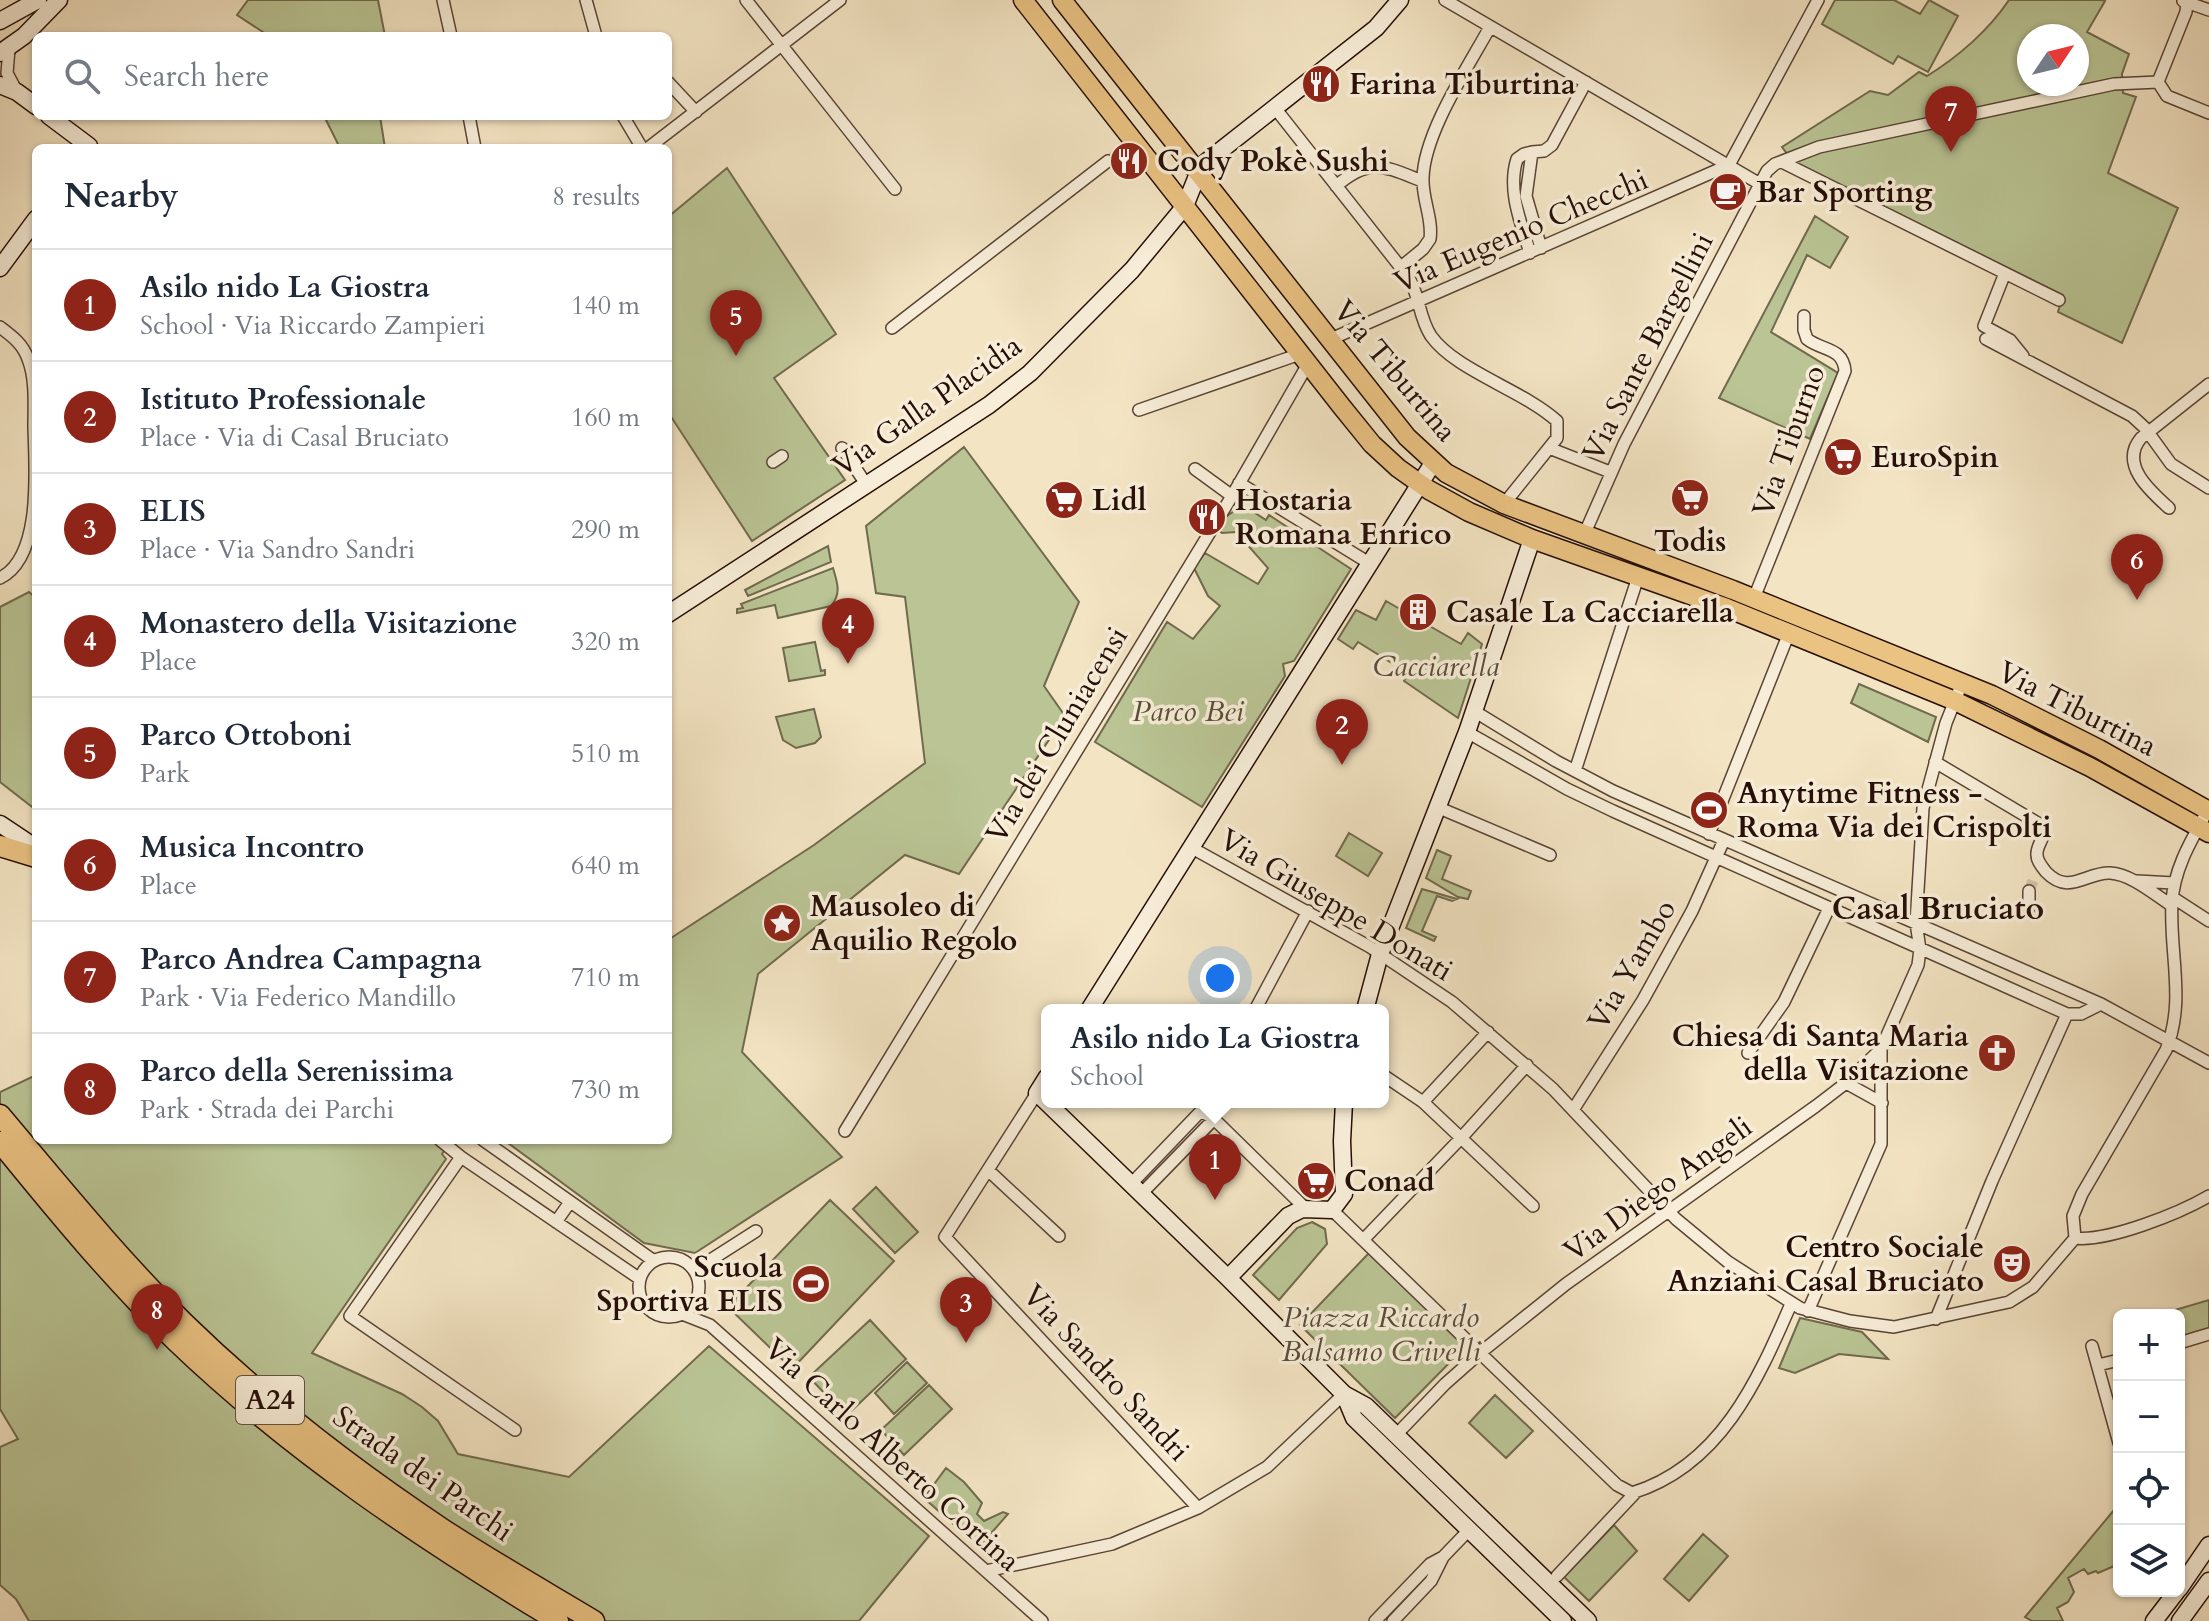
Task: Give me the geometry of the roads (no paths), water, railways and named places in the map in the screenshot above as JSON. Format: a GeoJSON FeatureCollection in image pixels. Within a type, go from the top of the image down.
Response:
{"type":"FeatureCollection","features":[{"type":"Feature","properties":{"kind":"highway"},"geometry":{"type":"LineString","coordinates":[[0,846],[32,856]]}},
{"type":"Feature","properties":{"kind":"highway","name":"Strada dei Parchi"},"geometry":{"type":"LineString","coordinates":[[0,1115],[125,1261],[185,1324],[275,1404],[337,1454],[445,1530],[594,1621]]}},
{"type":"Feature","properties":{"kind":"highway","name":"Strada dei Parchi"},"geometry":{"type":"LineString","coordinates":[[0,1142],[103,1264],[175,1340],[242,1401],[389,1514],[558,1621]]}},
{"type":"Feature","properties":{"kind":"main road","name":"Via Tiburtina"},"geometry":{"type":"LineString","coordinates":[[1023,0],[1128,145],[1185,206],[1372,444],[1420,484],[1469,512],[1532,539],[1638,577],[1730,599],[1754,598],[1962,683],[2043,719],[2206,820]]}},
{"type":"Feature","properties":{"kind":"main road","name":"Via Tiburtina"},"geometry":{"type":"LineString","coordinates":[[1062,0],[1407,437],[1433,463],[1504,504],[1584,535],[1730,599],[1789,633],[1955,701],[2206,820]]}},
{"type":"Feature","properties":{"kind":"street"},"geometry":{"type":"LineString","coordinates":[[17,92],[7,73],[8,49],[16,28],[3,20],[38,0]]}},
{"type":"Feature","properties":{"kind":"street"},"geometry":{"type":"LineString","coordinates":[[8,49],[59,0]]}},
{"type":"Feature","properties":{"kind":"street"},"geometry":{"type":"LineString","coordinates":[[443,0],[450,32]]}},
{"type":"Feature","properties":{"kind":"street"},"geometry":{"type":"LineString","coordinates":[[586,0],[595,32]]}},
{"type":"Feature","properties":{"kind":"street"},"geometry":{"type":"LineString","coordinates":[[746,0],[895,189]]}},
{"type":"Feature","properties":{"kind":"street"},"geometry":{"type":"LineString","coordinates":[[651,144],[840,0]]}},
{"type":"Feature","properties":{"kind":"street"},"geometry":{"type":"LineString","coordinates":[[1185,206],[1206,162],[1376,28],[1400,0]]}},
{"type":"Feature","properties":{"kind":"street"},"geometry":{"type":"LineString","coordinates":[[1445,0],[1760,184]]}},
{"type":"Feature","properties":{"kind":"street"},"geometry":{"type":"LineString","coordinates":[[1729,165],[1818,0]]}},
{"type":"Feature","properties":{"kind":"street"},"geometry":{"type":"LineString","coordinates":[[2158,82],[2186,12],[2185,1],[2209,10]]}},
{"type":"Feature","properties":{"kind":"street"},"geometry":{"type":"LineString","coordinates":[[1401,267],[1430,239],[1422,181],[1427,154],[1439,122],[1490,27]]}},
{"type":"Feature","properties":{"kind":"street"},"geometry":{"type":"LineString","coordinates":[[1535,250],[1517,209],[1514,182],[1517,159],[1524,154],[1544,151],[1552,145],[1586,82]]}},
{"type":"Feature","properties":{"kind":"street"},"geometry":{"type":"LineString","coordinates":[[2158,82],[2167,96],[2209,113]]}},
{"type":"Feature","properties":{"kind":"street"},"geometry":{"type":"LineString","coordinates":[[1782,162],[1804,151],[1827,145],[2114,84],[2158,82]]}},
{"type":"Feature","properties":{"kind":"street"},"geometry":{"type":"LineString","coordinates":[[0,85],[32,103]]}},
{"type":"Feature","properties":{"kind":"street"},"geometry":{"type":"LineString","coordinates":[[672,86],[696,112]]}},
{"type":"Feature","properties":{"kind":"street"},"geometry":{"type":"LineString","coordinates":[[1275,108],[1401,267],[1414,288],[1424,325],[1445,351],[1557,421],[1557,438],[1504,504]]}},
{"type":"Feature","properties":{"kind":"street"},"geometry":{"type":"LineString","coordinates":[[54,120],[86,144]]}},
{"type":"Feature","properties":{"kind":"street"},"geometry":{"type":"LineString","coordinates":[[470,120],[474,144]]}},
{"type":"Feature","properties":{"kind":"street"},"geometry":{"type":"LineString","coordinates":[[626,120],[642,144]]}},
{"type":"Feature","properties":{"kind":"street"},"geometry":{"type":"LineString","coordinates":[[892,328],[1108,161]]}},
{"type":"Feature","properties":{"kind":"street"},"geometry":{"type":"LineString","coordinates":[[1782,162],[2059,300]]}},
{"type":"Feature","properties":{"kind":"street","name":"Via Sante Bargellini"},"geometry":{"type":"LineString","coordinates":[[1584,535],[1610,472],[1692,310],[1769,168],[1782,162]]}},
{"type":"Feature","properties":{"kind":"street","name":"Via Eugenio Checchi"},"geometry":{"type":"LineString","coordinates":[[1331,339],[1729,165]]}},
{"type":"Feature","properties":{"kind":"street"},"geometry":{"type":"LineString","coordinates":[[1336,186],[1354,171],[1368,166],[1389,168],[1422,181]]}},
{"type":"Feature","properties":{"kind":"street","name":"Via Galla Placidia"},"geometry":{"type":"LineString","coordinates":[[672,611],[1023,380],[1112,292],[1185,206]]}},
{"type":"Feature","properties":{"kind":"street"},"geometry":{"type":"LineString","coordinates":[[0,268],[32,224]]}},
{"type":"Feature","properties":{"kind":"street"},"geometry":{"type":"LineString","coordinates":[[2005,273],[1984,326],[2010,340],[2024,358]]}},
{"type":"Feature","properties":{"kind":"street","name":"Via Tiburno"},"geometry":{"type":"LineString","coordinates":[[1754,598],[1845,371],[1838,354],[1807,339],[1804,316]]}},
{"type":"Feature","properties":{"kind":"street"},"geometry":{"type":"LineString","coordinates":[[0,327],[20,343],[30,362],[32,374]]}},
{"type":"Feature","properties":{"kind":"street"},"geometry":{"type":"LineString","coordinates":[[1986,339],[2129,414],[2148,432],[2171,464],[2209,488]]}},
{"type":"Feature","properties":{"kind":"street"},"geometry":{"type":"LineString","coordinates":[[1139,410],[1304,359]]}},
{"type":"Feature","properties":{"kind":"street","name":"Via dei Cluniacensi"},"geometry":{"type":"LineString","coordinates":[[845,1131],[1232,496],[1304,359]]}},
{"type":"Feature","properties":{"kind":"street"},"geometry":{"type":"LineString","coordinates":[[2169,508],[2146,486],[2136,468],[2135,446],[2209,384]]}},
{"type":"Feature","properties":{"kind":"street"},"geometry":{"type":"LineString","coordinates":[[842,448],[866,484]]}},
{"type":"Feature","properties":{"kind":"street"},"geometry":{"type":"LineString","coordinates":[[1549,448],[1610,472]]}},
{"type":"Feature","properties":{"kind":"street"},"geometry":{"type":"LineString","coordinates":[[1093,1004],[1433,463]]}},
{"type":"Feature","properties":{"kind":"street"},"geometry":{"type":"LineString","coordinates":[[1195,469],[1232,496]]}},
{"type":"Feature","properties":{"kind":"street"},"geometry":{"type":"LineString","coordinates":[[1239,483],[1369,563]]}},
{"type":"Feature","properties":{"kind":"street"},"geometry":{"type":"LineString","coordinates":[[1469,512],[1479,492]]}},
{"type":"Feature","properties":{"kind":"street"},"geometry":{"type":"LineString","coordinates":[[0,578],[12,570],[21,554],[32,519]]}},
{"type":"Feature","properties":{"kind":"street"},"geometry":{"type":"LineString","coordinates":[[1367,1004],[1380,954],[1467,732],[1532,539]]}},
{"type":"Feature","properties":{"kind":"street"},"geometry":{"type":"LineString","coordinates":[[1575,771],[1638,577]]}},
{"type":"Feature","properties":{"kind":"street"},"geometry":{"type":"LineString","coordinates":[[1709,834],[1789,633]]}},
{"type":"Feature","properties":{"kind":"street","name":"Via Tiburtina"},"geometry":{"type":"LineString","coordinates":[[1955,701],[1962,683]]}},
{"type":"Feature","properties":{"kind":"street","name":"Via Diego Angeli"},"geometry":{"type":"LineString","coordinates":[[1480,1353],[1527,1313],[1846,1083],[1881,1049],[1918,965],[1920,949],[1916,923],[1923,808],[1955,701]]}},
{"type":"Feature","properties":{"kind":"street"},"geometry":{"type":"LineString","coordinates":[[1474,711],[1575,771],[1709,834],[2101,1004],[2209,1063]]}},
{"type":"Feature","properties":{"kind":"street"},"geometry":{"type":"LineString","coordinates":[[1467,732],[1567,789],[2067,1014],[2078,1015],[2101,1004]]}},
{"type":"Feature","properties":{"kind":"street"},"geometry":{"type":"LineString","coordinates":[[1935,762],[2041,825],[2044,837],[2037,854],[2040,864],[2054,878],[2077,883],[2107,873],[2132,881],[2209,921]]}},
{"type":"Feature","properties":{"kind":"street"},"geometry":{"type":"LineString","coordinates":[[1437,807],[1550,855]]}},
{"type":"Feature","properties":{"kind":"street"},"geometry":{"type":"LineString","coordinates":[[2206,820],[2184,855],[2174,883],[2172,901],[2177,997],[2169,1041],[2082,1194],[2073,1216],[2075,1238],[2104,1237],[2188,1207],[2209,1196]]}},
{"type":"Feature","properties":{"kind":"street"},"geometry":{"type":"LineString","coordinates":[[0,824],[32,845]]}},
{"type":"Feature","properties":{"kind":"street","name":"Via Yambo"},"geometry":{"type":"LineString","coordinates":[[1573,1110],[1643,1000],[1692,911],[1724,840]]}},
{"type":"Feature","properties":{"kind":"street","name":"Via Giuseppe Donati"},"geometry":{"type":"LineString","coordinates":[[1192,848],[1308,911],[1452,1002],[1527,1065],[1668,1212],[1728,1262],[1791,1304],[1808,1311],[1884,1326],[1936,1319],[2019,1298],[2075,1238]]}},
{"type":"Feature","properties":{"kind":"street"},"geometry":{"type":"LineString","coordinates":[[2034,878],[2040,864]]}},
{"type":"Feature","properties":{"kind":"street"},"geometry":{"type":"LineString","coordinates":[[2132,881],[2174,883]]}},
{"type":"Feature","properties":{"kind":"street"},"geometry":{"type":"LineString","coordinates":[[2029,891],[2029,908]]}},
{"type":"Feature","properties":{"kind":"street"},"geometry":{"type":"LineString","coordinates":[[1748,1053],[1784,1002],[1829,908]]}},
{"type":"Feature","properties":{"kind":"street"},"geometry":{"type":"LineString","coordinates":[[1258,1004],[1308,911]]}},
{"type":"Feature","properties":{"kind":"street"},"geometry":{"type":"LineString","coordinates":[[1936,1319],[1992,1181],[2067,1014]]}},
{"type":"Feature","properties":{"kind":"street"},"geometry":{"type":"LineString","coordinates":[[1423,1102],[1488,1032]]}},
{"type":"Feature","properties":{"kind":"street"},"geometry":{"type":"LineString","coordinates":[[1808,1311],[1881,1144],[1881,1049]]}},
{"type":"Feature","properties":{"kind":"street"},"geometry":{"type":"LineString","coordinates":[[1364,1239],[1527,1065]]}},
{"type":"Feature","properties":{"kind":"street"},"geometry":{"type":"LineString","coordinates":[[1389,1079],[1423,1102],[1533,1206]]}},
{"type":"Feature","properties":{"kind":"street"},"geometry":{"type":"LineString","coordinates":[[1846,1083],[1882,1103]]}},
{"type":"Feature","properties":{"kind":"street"},"geometry":{"type":"LineString","coordinates":[[1041,1087],[989,1171],[1059,1236]]}},
{"type":"Feature","properties":{"kind":"street"},"geometry":{"type":"LineString","coordinates":[[1037,1093],[1041,1097]]}},
{"type":"Feature","properties":{"kind":"street"},"geometry":{"type":"LineString","coordinates":[[1052,1108],[1344,1394],[1366,1406],[1588,1621]]}},
{"type":"Feature","properties":{"kind":"street"},"geometry":{"type":"LineString","coordinates":[[1136,1189],[1201,1108]]}},
{"type":"Feature","properties":{"kind":"street"},"geometry":{"type":"LineString","coordinates":[[1205,1108],[1306,1209]]}},
{"type":"Feature","properties":{"kind":"street"},"geometry":{"type":"LineString","coordinates":[[1332,1210],[1344,1194],[1344,1108]]}},
{"type":"Feature","properties":{"kind":"street"},"geometry":{"type":"LineString","coordinates":[[1136,1189],[1214,1119]]}},
{"type":"Feature","properties":{"kind":"street"},"geometry":{"type":"LineString","coordinates":[[445,1144],[640,1279],[643,1272],[662,1257],[680,1259],[695,1270],[756,1231]]}},
{"type":"Feature","properties":{"kind":"street"},"geometry":{"type":"LineString","coordinates":[[489,1144],[654,1261]]}},
{"type":"Feature","properties":{"kind":"street"},"geometry":{"type":"LineString","coordinates":[[461,1157],[350,1316],[515,1430]]}},
{"type":"Feature","properties":{"kind":"street","name":"Via Sandro Sandri"},"geometry":{"type":"LineString","coordinates":[[989,1171],[945,1237],[1198,1508]]}},
{"type":"Feature","properties":{"kind":"street"},"geometry":{"type":"LineString","coordinates":[[556,1222],[570,1202]]}},
{"type":"Feature","properties":{"kind":"street"},"geometry":{"type":"LineString","coordinates":[[1228,1278],[1282,1221],[1296,1211],[1332,1210],[1617,1485],[1628,1493],[1636,1492]]}},
{"type":"Feature","properties":{"kind":"street","name":"Via Carlo Alberto Cortina"},"geometry":{"type":"LineString","coordinates":[[695,1270],[699,1289],[697,1299],[710,1325]]}},
{"type":"Feature","properties":{"kind":"street","name":"Via Carlo Alberto Cortina"},"geometry":{"type":"LineString","coordinates":[[640,1279],[641,1297],[652,1311],[667,1316],[682,1314],[710,1325],[1042,1621]]}},
{"type":"Feature","properties":{"kind":"street"},"geometry":{"type":"LineString","coordinates":[[682,1314],[697,1299]]}},
{"type":"Feature","properties":{"kind":"street"},"geometry":{"type":"LineString","coordinates":[[1557,1576],[1636,1492],[1693,1461],[1729,1424],[1755,1384],[1791,1304]]}},
{"type":"Feature","properties":{"kind":"street"},"geometry":{"type":"LineString","coordinates":[[2185,1341],[2209,1334]]}},
{"type":"Feature","properties":{"kind":"street"},"geometry":{"type":"LineString","coordinates":[[2092,1346],[2113,1421]]}},
{"type":"Feature","properties":{"kind":"street"},"geometry":{"type":"LineString","coordinates":[[1396,1435],[1480,1353]]}},
{"type":"Feature","properties":{"kind":"street"},"geometry":{"type":"LineString","coordinates":[[2098,1365],[2113,1361]]}},
{"type":"Feature","properties":{"kind":"street"},"geometry":{"type":"LineString","coordinates":[[986,1571],[1112,1544],[1198,1508],[1267,1467],[1344,1394]]}},
{"type":"Feature","properties":{"kind":"street"},"geometry":{"type":"LineString","coordinates":[[1344,1394],[1354,1418],[1556,1619],[1568,1601]]}},
{"type":"Feature","properties":{"kind":"street"},"geometry":{"type":"LineString","coordinates":[[1393,1621],[1431,1581],[1443,1557],[1468,1531]]}},
{"type":"Feature","properties":{"kind":"street"},"geometry":{"type":"LineString","coordinates":[[2185,1580],[2209,1545]]}},
{"type":"Feature","properties":{"kind":"street"},"geometry":{"type":"LineString","coordinates":[[1375,1621],[1430,1564],[1443,1557]]}},
{"type":"Feature","properties":{"kind":"street"},"geometry":{"type":"LineString","coordinates":[[2180,1621],[2209,1581]]}},
{"type":"Feature","properties":{"kind":"street"},"geometry":{"type":"LineString","coordinates":[[2154,1621],[2163,1599]]}},
{"type":"Feature","properties":{"kind":"tunnel"},"geometry":{"type":"LineString","coordinates":[[1108,161],[1122,150]]}},
{"type":"Feature","properties":{"kind":"tunnel"},"geometry":{"type":"LineString","coordinates":[[2029,891],[2034,878]]}},
{"type":"Feature","properties":{"kind":"place","name":"Farina Tiburtina"},"geometry":{"type":"Point","coordinates":[1321,84]}},
{"type":"Feature","properties":{"kind":"place","name":"Parco Andrea Campagna"},"geometry":{"type":"Point","coordinates":[1951,152]}},
{"type":"Feature","properties":{"kind":"place","name":"Cody Pokè Sushi"},"geometry":{"type":"Point","coordinates":[1129,161]}},
{"type":"Feature","properties":{"kind":"place","name":"Bar Sporting"},"geometry":{"type":"Point","coordinates":[1728,192]}},
{"type":"Feature","properties":{"kind":"place","name":"Parco Ottoboni"},"geometry":{"type":"Point","coordinates":[736,356]}},
{"type":"Feature","properties":{"kind":"place","name":"EuroSpin"},"geometry":{"type":"Point","coordinates":[1843,457]}},
{"type":"Feature","properties":{"kind":"place","name":"Todis"},"geometry":{"type":"Point","coordinates":[1690,498]}},
{"type":"Feature","properties":{"kind":"place","name":"Lidl"},"geometry":{"type":"Point","coordinates":[1064,500]}},
{"type":"Feature","properties":{"kind":"place","name":"Hostaria Romana Enrico"},"geometry":{"type":"Point","coordinates":[1207,517]}},
{"type":"Feature","properties":{"kind":"place","name":"Musica Incontro"},"geometry":{"type":"Point","coordinates":[2137,600]}},
{"type":"Feature","properties":{"kind":"place","name":"Casale La Cacciarella"},"geometry":{"type":"Point","coordinates":[1418,612]}},
{"type":"Feature","properties":{"kind":"place","name":"Monastero della Visitazione"},"geometry":{"type":"Point","coordinates":[848,664]}},
{"type":"Feature","properties":{"kind":"place","name":"Istituto Professionale"},"geometry":{"type":"Point","coordinates":[1342,765]}},
{"type":"Feature","properties":{"kind":"place","name":"Anytime Fitness - Roma Via dei Crispolti"},"geometry":{"type":"Point","coordinates":[1709,810]}},
{"type":"Feature","properties":{"kind":"place","name":"Mausoleo di Aquilio Regolo"},"geometry":{"type":"Point","coordinates":[782,923]}},
{"type":"Feature","properties":{"kind":"place","name":"Chiesa di Santa Maria della Visitazione"},"geometry":{"type":"Point","coordinates":[1997,1053]}},
{"type":"Feature","properties":{"kind":"place","name":"Conad"},"geometry":{"type":"Point","coordinates":[1316,1181]}},
{"type":"Feature","properties":{"kind":"place","name":"Asilo nido La Giostra"},"geometry":{"type":"Point","coordinates":[1215,1200]}},
{"type":"Feature","properties":{"kind":"place","name":"Centro Sociale Anziani Casal Bruciato"},"geometry":{"type":"Point","coordinates":[2012,1264]}},
{"type":"Feature","properties":{"kind":"place","name":"Scuola Sportiva ELIS"},"geometry":{"type":"Point","coordinates":[811,1284]}},
{"type":"Feature","properties":{"kind":"place","name":"ELIS"},"geometry":{"type":"Point","coordinates":[966,1343]}},
{"type":"Feature","properties":{"kind":"place","name":"Parco della Serenissima"},"geometry":{"type":"Point","coordinates":[157,1350]}},
{"type":"Feature","properties":{"kind":"district","name":"Casal Bruciato"},"geometry":{"type":"Point","coordinates":[1938,909]}},
{"type":"Feature","properties":{"kind":"park label","name":"Cacciarella"},"geometry":{"type":"Point","coordinates":[1436,666]}},
{"type":"Feature","properties":{"kind":"park label","name":"Parco Bei"},"geometry":{"type":"Point","coordinates":[1188,711]}},
{"type":"Feature","properties":{"kind":"park label","name":"Piazza Riccardo Balsamo Crivelli"},"geometry":{"type":"Point","coordinates":[1381,1334]}}]}
